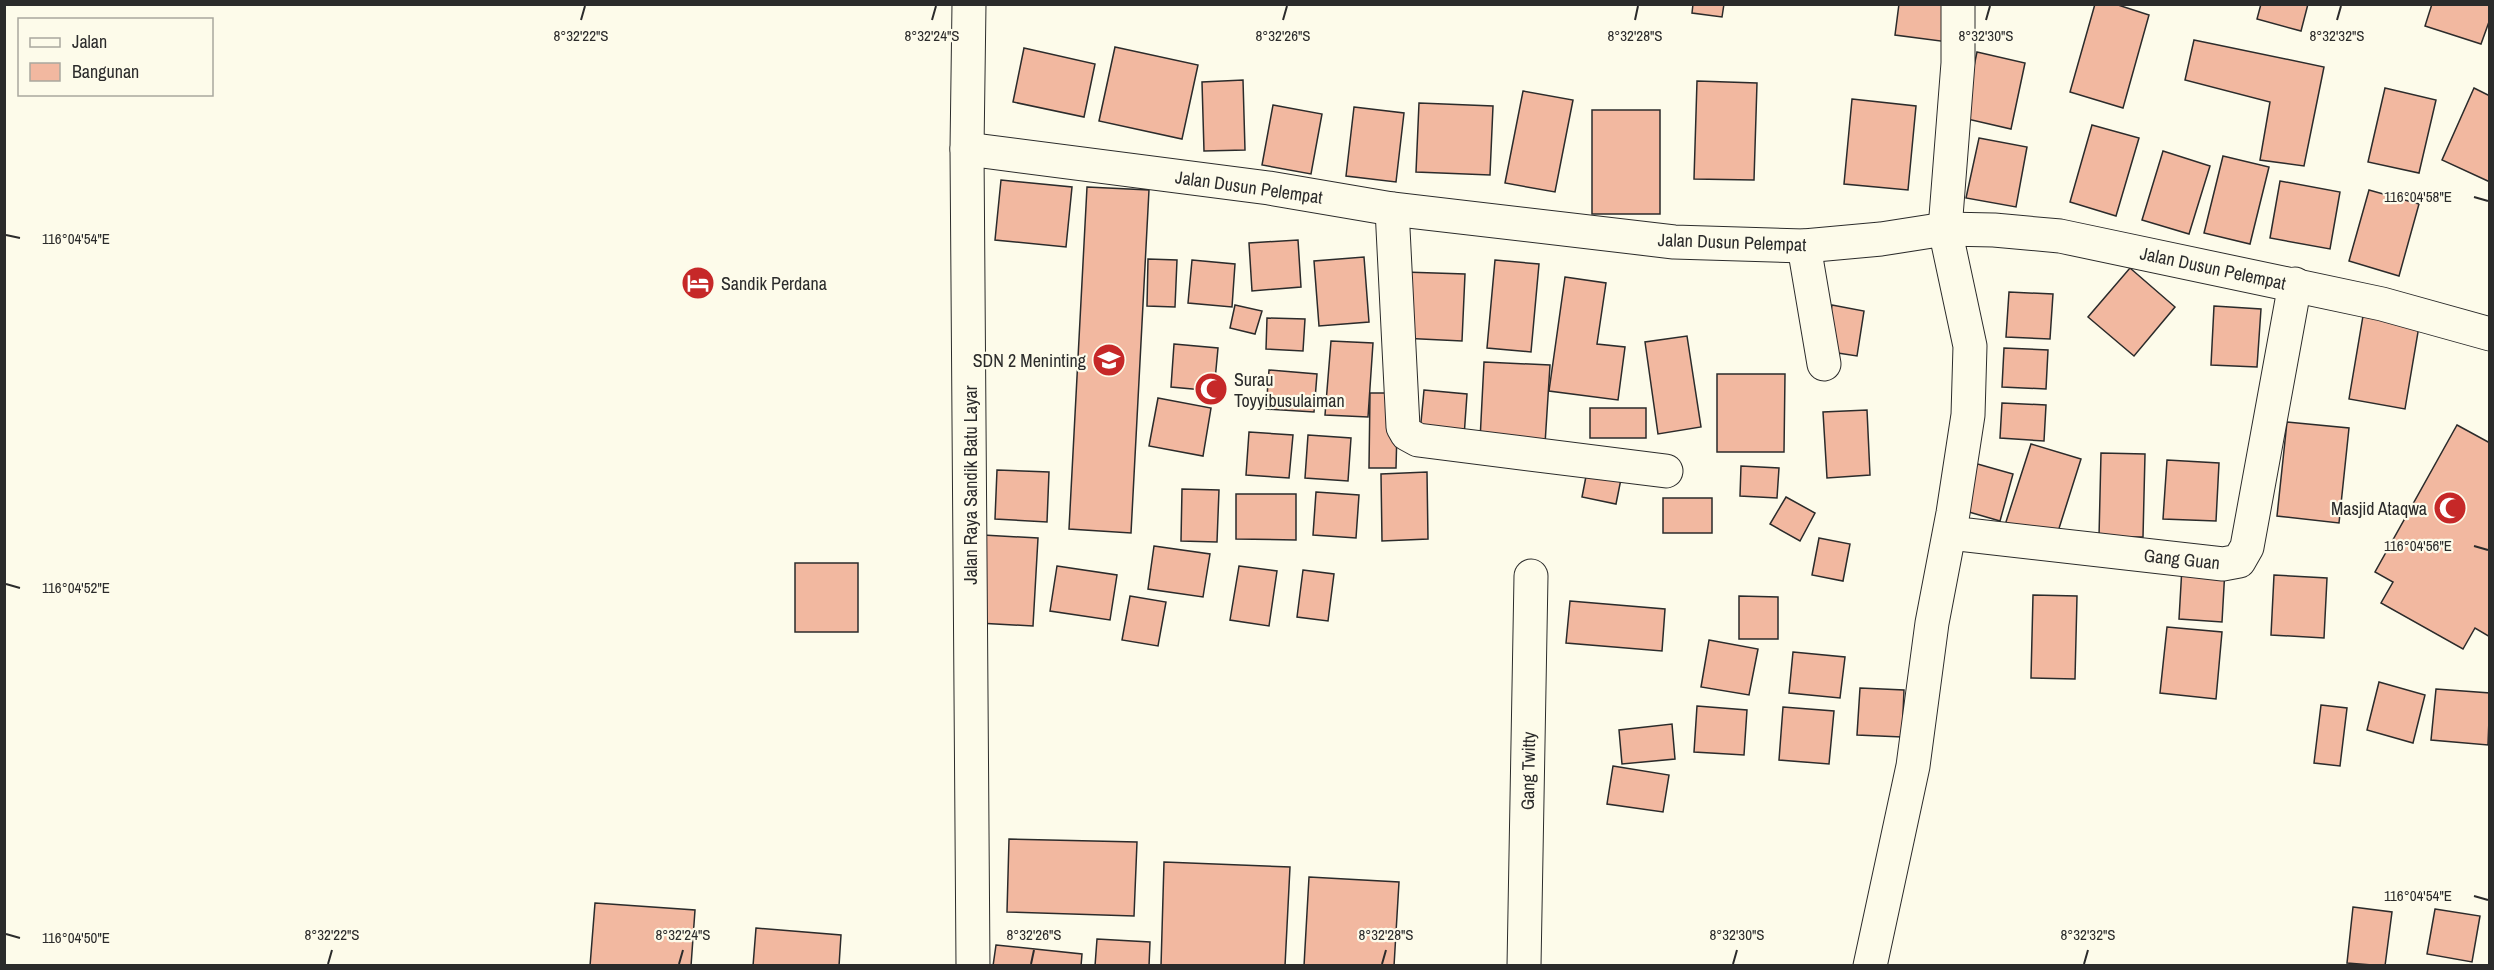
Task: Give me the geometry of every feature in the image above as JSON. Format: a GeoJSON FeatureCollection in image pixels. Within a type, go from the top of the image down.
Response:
{"type":"FeatureCollection","features":[{"type":"Feature","properties":{"kind":"street","name":"Jalan Raya Sandik Batu Layar"},"geometry":{"type":"LineString","coordinates":[[969,4],[967,149],[973,966]]}},
{"type":"Feature","properties":{"kind":"street"},"geometry":{"type":"LineString","coordinates":[[1870,966],[1913,766],[1932,624],[1950,533],[1968,415],[1970,346],[1945,229],[1958,63],[1958,4]]}},
{"type":"Feature","properties":{"kind":"street","name":"Jalan Dusun Pelempat"},"geometry":{"type":"LineString","coordinates":[[967,149],[1269,188],[1392,209],[1674,242],[1804,246],[1881,239],[1945,229],[1994,230],[2060,236],[2295,284],[2382,304],[2490,334]]}},
{"type":"Feature","properties":{"kind":"street"},"geometry":{"type":"LineString","coordinates":[[1392,209],[1403,427],[1407,434],[1418,440],[1666,471]]}},
{"type":"Feature","properties":{"kind":"street"},"geometry":{"type":"LineString","coordinates":[[1804,246],[1824,364]]}},
{"type":"Feature","properties":{"kind":"street","name":"Gang Guan"},"geometry":{"type":"LineString","coordinates":[[1950,533],[2223,564],[2239,561],[2247,548],[2295,284]]}},
{"type":"Feature","properties":{"kind":"street","name":"Gang Twitty"},"geometry":{"type":"LineString","coordinates":[[1524,966],[1531,576]]}},
{"type":"Feature","properties":{"kind":"building"},"geometry":{"type":"Polygon","coordinates":[[[1693,4],[1724,4],[1722,17],[1692,13],[1693,4]]]}},
{"type":"Feature","properties":{"kind":"building"},"geometry":{"type":"Polygon","coordinates":[[[1899,4],[1952,4],[1948,42],[1895,35],[1899,4]]]}},
{"type":"Feature","properties":{"kind":"building"},"geometry":{"type":"Polygon","coordinates":[[[2095,4],[2115,4],[2149,15],[2123,108],[2070,92],[2095,4]]]}},
{"type":"Feature","properties":{"kind":"building"},"geometry":{"type":"Polygon","coordinates":[[[2261,4],[2308,4],[2301,31],[2257,19],[2261,4]]]}},
{"type":"Feature","properties":{"kind":"building"},"geometry":{"type":"Polygon","coordinates":[[[2432,4],[2490,4],[2490,19],[2481,44],[2425,26],[2432,4]]]}},
{"type":"Feature","properties":{"kind":"building"},"geometry":{"type":"Polygon","coordinates":[[[2194,40],[2324,67],[2304,166],[2260,160],[2270,102],[2185,80],[2194,40]]]}},
{"type":"Feature","properties":{"kind":"building"},"geometry":{"type":"Polygon","coordinates":[[[1115,47],[1198,65],[1182,139],[1099,121],[1115,47]]]}},
{"type":"Feature","properties":{"kind":"building"},"geometry":{"type":"Polygon","coordinates":[[[1024,48],[1095,64],[1084,117],[1013,102],[1024,48]]]}},
{"type":"Feature","properties":{"kind":"building"},"geometry":{"type":"Polygon","coordinates":[[[1977,52],[2025,63],[2011,129],[1963,118],[1977,52]]]}},
{"type":"Feature","properties":{"kind":"building"},"geometry":{"type":"Polygon","coordinates":[[[1243,80],[1245,150],[1204,151],[1202,82],[1243,80]]]}},
{"type":"Feature","properties":{"kind":"building"},"geometry":{"type":"Polygon","coordinates":[[[1697,81],[1757,83],[1754,180],[1694,179],[1697,81]]]}},
{"type":"Feature","properties":{"kind":"building"},"geometry":{"type":"Polygon","coordinates":[[[2385,88],[2436,100],[2419,173],[2368,162],[2385,88]]]}},
{"type":"Feature","properties":{"kind":"building"},"geometry":{"type":"Polygon","coordinates":[[[2474,88],[2490,96],[2490,182],[2442,160],[2474,88]]]}},
{"type":"Feature","properties":{"kind":"building"},"geometry":{"type":"Polygon","coordinates":[[[1523,91],[1573,100],[1555,192],[1505,183],[1523,91]]]}},
{"type":"Feature","properties":{"kind":"building"},"geometry":{"type":"Polygon","coordinates":[[[1852,99],[1916,106],[1908,190],[1844,184],[1852,99]]]}},
{"type":"Feature","properties":{"kind":"building"},"geometry":{"type":"Polygon","coordinates":[[[1419,103],[1493,106],[1490,175],[1416,172],[1419,103]]]}},
{"type":"Feature","properties":{"kind":"building"},"geometry":{"type":"Polygon","coordinates":[[[1273,105],[1322,114],[1311,174],[1262,165],[1273,105]]]}},
{"type":"Feature","properties":{"kind":"building"},"geometry":{"type":"Polygon","coordinates":[[[1354,107],[1404,113],[1396,182],[1346,176],[1354,107]]]}},
{"type":"Feature","properties":{"kind":"building"},"geometry":{"type":"Polygon","coordinates":[[[1592,110],[1660,110],[1660,214],[1592,214],[1592,110]]]}},
{"type":"Feature","properties":{"kind":"building"},"geometry":{"type":"Polygon","coordinates":[[[2092,125],[2139,138],[2116,216],[2070,202],[2092,125]]]}},
{"type":"Feature","properties":{"kind":"building"},"geometry":{"type":"Polygon","coordinates":[[[1979,138],[2027,147],[2016,207],[1966,198],[1979,138]]]}},
{"type":"Feature","properties":{"kind":"building"},"geometry":{"type":"Polygon","coordinates":[[[2163,151],[2210,166],[2189,234],[2142,220],[2163,151]]]}},
{"type":"Feature","properties":{"kind":"building"},"geometry":{"type":"Polygon","coordinates":[[[2223,156],[2269,167],[2250,244],[2204,233],[2223,156]]]}},
{"type":"Feature","properties":{"kind":"building"},"geometry":{"type":"Polygon","coordinates":[[[1001,180],[1072,187],[1066,247],[995,240],[1001,180]]]}},
{"type":"Feature","properties":{"kind":"building"},"geometry":{"type":"Polygon","coordinates":[[[2280,181],[2340,192],[2330,249],[2270,238],[2280,181]]]}},
{"type":"Feature","properties":{"kind":"building","name":"SDN 2 Meninting"},"geometry":{"type":"Polygon","coordinates":[[[1087,187],[1149,190],[1131,533],[1069,529],[1087,187]]]}},
{"type":"Feature","properties":{"kind":"building"},"geometry":{"type":"Polygon","coordinates":[[[2369,190],[2419,204],[2399,276],[2349,261],[2369,190]]]}},
{"type":"Feature","properties":{"kind":"building"},"geometry":{"type":"Polygon","coordinates":[[[1298,240],[1301,287],[1252,291],[1249,243],[1298,240]]]}},
{"type":"Feature","properties":{"kind":"building"},"geometry":{"type":"Polygon","coordinates":[[[1364,257],[1369,322],[1319,326],[1314,261],[1364,257]]]}},
{"type":"Feature","properties":{"kind":"building"},"geometry":{"type":"Polygon","coordinates":[[[1148,259],[1177,260],[1175,307],[1147,306],[1148,259]]]}},
{"type":"Feature","properties":{"kind":"building"},"geometry":{"type":"Polygon","coordinates":[[[1192,260],[1235,264],[1232,307],[1188,303],[1192,260]]]}},
{"type":"Feature","properties":{"kind":"building"},"geometry":{"type":"Polygon","coordinates":[[[1495,260],[1539,264],[1531,352],[1487,348],[1495,260]]]}},
{"type":"Feature","properties":{"kind":"building"},"geometry":{"type":"Polygon","coordinates":[[[2130,268],[2175,307],[2134,356],[2088,317],[2130,268]]]}},
{"type":"Feature","properties":{"kind":"building"},"geometry":{"type":"Polygon","coordinates":[[[1404,272],[1465,274],[1462,341],[1401,338],[1404,272]]]}},
{"type":"Feature","properties":{"kind":"building"},"geometry":{"type":"Polygon","coordinates":[[[1565,277],[1606,283],[1597,344],[1625,347],[1618,400],[1549,391],[1565,277]]]}},
{"type":"Feature","properties":{"kind":"building"},"geometry":{"type":"Polygon","coordinates":[[[2009,292],[2053,294],[2050,339],[2006,337],[2009,292]]]}},
{"type":"Feature","properties":{"kind":"building"},"geometry":{"type":"Polygon","coordinates":[[[1235,305],[1262,311],[1255,334],[1230,328],[1235,305]]]}},
{"type":"Feature","properties":{"kind":"building"},"geometry":{"type":"Polygon","coordinates":[[[1832,305],[1864,311],[1857,356],[1825,351],[1832,305]]]}},
{"type":"Feature","properties":{"kind":"building"},"geometry":{"type":"Polygon","coordinates":[[[2214,306],[2261,309],[2257,367],[2211,365],[2214,306]]]}},
{"type":"Feature","properties":{"kind":"building"},"geometry":{"type":"Polygon","coordinates":[[[2364,310],[2420,320],[2405,409],[2349,399],[2364,310]]]}},
{"type":"Feature","properties":{"kind":"building"},"geometry":{"type":"Polygon","coordinates":[[[1267,318],[1305,319],[1303,351],[1266,349],[1267,318]]]}},
{"type":"Feature","properties":{"kind":"building"},"geometry":{"type":"Polygon","coordinates":[[[1687,336],[1701,427],[1658,434],[1645,342],[1687,336]]]}},
{"type":"Feature","properties":{"kind":"building"},"geometry":{"type":"Polygon","coordinates":[[[1331,341],[1373,343],[1368,417],[1325,415],[1331,341]]]}},
{"type":"Feature","properties":{"kind":"building"},"geometry":{"type":"Polygon","coordinates":[[[1174,344],[1218,348],[1214,391],[1171,387],[1174,344]]]}},
{"type":"Feature","properties":{"kind":"building"},"geometry":{"type":"Polygon","coordinates":[[[2004,348],[2048,350],[2046,389],[2002,387],[2004,348]]]}},
{"type":"Feature","properties":{"kind":"building"},"geometry":{"type":"Polygon","coordinates":[[[1484,362],[1550,365],[1545,444],[1480,440],[1484,362]]]}},
{"type":"Feature","properties":{"kind":"building"},"geometry":{"type":"Polygon","coordinates":[[[1269,370],[1317,374],[1314,412],[1266,409],[1269,370]]]}},
{"type":"Feature","properties":{"kind":"building"},"geometry":{"type":"Polygon","coordinates":[[[1717,374],[1785,374],[1784,452],[1717,452],[1717,374]]]}},
{"type":"Feature","properties":{"kind":"building"},"geometry":{"type":"Polygon","coordinates":[[[1424,390],[1467,394],[1464,437],[1420,433],[1424,390]]]}},
{"type":"Feature","properties":{"kind":"building"},"geometry":{"type":"Polygon","coordinates":[[[1370,393],[1398,393],[1396,468],[1369,468],[1370,393]]]}},
{"type":"Feature","properties":{"kind":"building"},"geometry":{"type":"Polygon","coordinates":[[[1158,398],[1211,408],[1203,456],[1149,446],[1158,398]]]}},
{"type":"Feature","properties":{"kind":"building"},"geometry":{"type":"Polygon","coordinates":[[[2002,403],[2046,405],[2044,441],[2000,438],[2002,403]]]}},
{"type":"Feature","properties":{"kind":"building"},"geometry":{"type":"Polygon","coordinates":[[[1590,408],[1646,408],[1646,438],[1590,438],[1590,408]]]}},
{"type":"Feature","properties":{"kind":"building"},"geometry":{"type":"Polygon","coordinates":[[[1867,410],[1870,475],[1827,478],[1823,412],[1867,410]]]}},
{"type":"Feature","properties":{"kind":"building"},"geometry":{"type":"Polygon","coordinates":[[[2287,422],[2349,428],[2339,523],[2277,516],[2287,422]]]}},
{"type":"Feature","properties":{"kind":"building","name":"Masjid Ataqwa"},"geometry":{"type":"Polygon","coordinates":[[[2457,425],[2490,443],[2490,637],[2475,628],[2463,649],[2381,603],[2393,582],[2375,572],[2457,425]]]}},
{"type":"Feature","properties":{"kind":"building"},"geometry":{"type":"Polygon","coordinates":[[[1249,432],[1293,435],[1289,478],[1246,475],[1249,432]]]}},
{"type":"Feature","properties":{"kind":"building"},"geometry":{"type":"Polygon","coordinates":[[[1308,435],[1351,438],[1348,481],[1305,478],[1308,435]]]}},
{"type":"Feature","properties":{"kind":"building"},"geometry":{"type":"Polygon","coordinates":[[[2031,444],[2081,459],[2055,541],[2005,525],[2031,444]]]}},
{"type":"Feature","properties":{"kind":"building"},"geometry":{"type":"Polygon","coordinates":[[[2101,453],[2145,454],[2143,537],[2099,537],[2101,453]]]}},
{"type":"Feature","properties":{"kind":"building"},"geometry":{"type":"Polygon","coordinates":[[[2167,460],[2219,463],[2216,521],[2163,519],[2167,460]]]}},
{"type":"Feature","properties":{"kind":"building"},"geometry":{"type":"Polygon","coordinates":[[[1974,463],[2013,474],[2000,521],[1962,510],[1974,463]]]}},
{"type":"Feature","properties":{"kind":"building"},"geometry":{"type":"Polygon","coordinates":[[[1588,466],[1622,474],[1616,504],[1582,497],[1588,466]]]}},
{"type":"Feature","properties":{"kind":"building"},"geometry":{"type":"Polygon","coordinates":[[[1741,466],[1779,468],[1777,498],[1740,496],[1741,466]]]}},
{"type":"Feature","properties":{"kind":"building"},"geometry":{"type":"Polygon","coordinates":[[[997,470],[1049,472],[1047,522],[995,519],[997,470]]]}},
{"type":"Feature","properties":{"kind":"building"},"geometry":{"type":"Polygon","coordinates":[[[1427,472],[1428,539],[1382,541],[1381,474],[1427,472]]]}},
{"type":"Feature","properties":{"kind":"building"},"geometry":{"type":"Polygon","coordinates":[[[1182,489],[1219,490],[1217,542],[1181,541],[1182,489]]]}},
{"type":"Feature","properties":{"kind":"building"},"geometry":{"type":"Polygon","coordinates":[[[1316,492],[1359,495],[1356,538],[1313,535],[1316,492]]]}},
{"type":"Feature","properties":{"kind":"building"},"geometry":{"type":"Polygon","coordinates":[[[1236,494],[1296,494],[1296,540],[1236,539],[1236,494]]]}},
{"type":"Feature","properties":{"kind":"building"},"geometry":{"type":"Polygon","coordinates":[[[1786,497],[1815,513],[1800,541],[1770,524],[1786,497]]]}},
{"type":"Feature","properties":{"kind":"building"},"geometry":{"type":"Polygon","coordinates":[[[1663,498],[1712,498],[1712,533],[1663,533],[1663,498]]]}},
{"type":"Feature","properties":{"kind":"building"},"geometry":{"type":"Polygon","coordinates":[[[983,535],[1038,538],[1033,626],[978,623],[983,535]]]}},
{"type":"Feature","properties":{"kind":"building"},"geometry":{"type":"Polygon","coordinates":[[[1819,538],[1850,544],[1843,581],[1812,575],[1819,538]]]}},
{"type":"Feature","properties":{"kind":"building"},"geometry":{"type":"Polygon","coordinates":[[[1154,546],[1210,554],[1203,597],[1148,589],[1154,546]]]}},
{"type":"Feature","properties":{"kind":"building"},"geometry":{"type":"Polygon","coordinates":[[[795,563],[858,563],[858,632],[795,632],[795,563]]]}},
{"type":"Feature","properties":{"kind":"building"},"geometry":{"type":"Polygon","coordinates":[[[1057,566],[1117,575],[1110,620],[1050,611],[1057,566]]]}},
{"type":"Feature","properties":{"kind":"building"},"geometry":{"type":"Polygon","coordinates":[[[1239,566],[1277,571],[1269,626],[1230,620],[1239,566]]]}},
{"type":"Feature","properties":{"kind":"building"},"geometry":{"type":"Polygon","coordinates":[[[2182,567],[2225,569],[2222,622],[2179,619],[2182,567]]]}},
{"type":"Feature","properties":{"kind":"building"},"geometry":{"type":"Polygon","coordinates":[[[1303,570],[1334,574],[1328,621],[1297,617],[1303,570]]]}},
{"type":"Feature","properties":{"kind":"building"},"geometry":{"type":"Polygon","coordinates":[[[2274,575],[2327,578],[2324,638],[2271,635],[2274,575]]]}},
{"type":"Feature","properties":{"kind":"building"},"geometry":{"type":"Polygon","coordinates":[[[2033,595],[2077,596],[2075,679],[2031,678],[2033,595]]]}},
{"type":"Feature","properties":{"kind":"building"},"geometry":{"type":"Polygon","coordinates":[[[1130,596],[1166,602],[1158,646],[1122,640],[1130,596]]]}},
{"type":"Feature","properties":{"kind":"building"},"geometry":{"type":"Polygon","coordinates":[[[1739,596],[1778,597],[1778,639],[1739,639],[1739,596]]]}},
{"type":"Feature","properties":{"kind":"building"},"geometry":{"type":"Polygon","coordinates":[[[1570,601],[1665,609],[1662,651],[1566,643],[1570,601]]]}},
{"type":"Feature","properties":{"kind":"building"},"geometry":{"type":"Polygon","coordinates":[[[2167,627],[2222,632],[2216,699],[2160,693],[2167,627]]]}},
{"type":"Feature","properties":{"kind":"building"},"geometry":{"type":"Polygon","coordinates":[[[1709,640],[1758,649],[1749,695],[1701,687],[1709,640]]]}},
{"type":"Feature","properties":{"kind":"building"},"geometry":{"type":"Polygon","coordinates":[[[1793,652],[1845,657],[1840,698],[1789,693],[1793,652]]]}},
{"type":"Feature","properties":{"kind":"building"},"geometry":{"type":"Polygon","coordinates":[[[2379,682],[2425,695],[2413,743],[2367,730],[2379,682]]]}},
{"type":"Feature","properties":{"kind":"building"},"geometry":{"type":"Polygon","coordinates":[[[1860,688],[1904,690],[1902,737],[1857,735],[1860,688]]]}},
{"type":"Feature","properties":{"kind":"building"},"geometry":{"type":"Polygon","coordinates":[[[2436,689],[2490,693],[2488,745],[2431,740],[2436,689]]]}},
{"type":"Feature","properties":{"kind":"building"},"geometry":{"type":"Polygon","coordinates":[[[2321,705],[2347,708],[2340,766],[2314,763],[2321,705]]]}},
{"type":"Feature","properties":{"kind":"building"},"geometry":{"type":"Polygon","coordinates":[[[1697,706],[1747,710],[1744,755],[1694,752],[1697,706]]]}},
{"type":"Feature","properties":{"kind":"building"},"geometry":{"type":"Polygon","coordinates":[[[1783,707],[1834,711],[1829,764],[1779,760],[1783,707]]]}},
{"type":"Feature","properties":{"kind":"building"},"geometry":{"type":"Polygon","coordinates":[[[1672,724],[1675,759],[1622,764],[1619,730],[1672,724]]]}},
{"type":"Feature","properties":{"kind":"building"},"geometry":{"type":"Polygon","coordinates":[[[1613,766],[1669,775],[1663,812],[1607,804],[1613,766]]]}},
{"type":"Feature","properties":{"kind":"building"},"geometry":{"type":"Polygon","coordinates":[[[1009,839],[1137,842],[1134,916],[1007,912],[1009,839]]]}},
{"type":"Feature","properties":{"kind":"building"},"geometry":{"type":"Polygon","coordinates":[[[1164,862],[1290,867],[1285,966],[1161,966],[1164,862]]]}},
{"type":"Feature","properties":{"kind":"building"},"geometry":{"type":"Polygon","coordinates":[[[1309,877],[1399,882],[1394,966],[1304,966],[1309,877]]]}},
{"type":"Feature","properties":{"kind":"building"},"geometry":{"type":"Polygon","coordinates":[[[595,903],[695,910],[691,966],[590,966],[595,903]]]}},
{"type":"Feature","properties":{"kind":"building"},"geometry":{"type":"Polygon","coordinates":[[[2353,907],[2392,912],[2385,966],[2347,963],[2353,907]]]}},
{"type":"Feature","properties":{"kind":"building"},"geometry":{"type":"Polygon","coordinates":[[[2435,909],[2480,916],[2472,962],[2427,954],[2435,909]]]}},
{"type":"Feature","properties":{"kind":"building"},"geometry":{"type":"Polygon","coordinates":[[[756,928],[841,935],[839,966],[753,966],[756,928]]]}},
{"type":"Feature","properties":{"kind":"building"},"geometry":{"type":"Polygon","coordinates":[[[1097,939],[1150,942],[1149,966],[1095,966],[1097,939]]]}},
{"type":"Feature","properties":{"kind":"building"},"geometry":{"type":"Polygon","coordinates":[[[996,945],[1082,954],[1081,966],[993,966],[996,945]]]}},
{"type":"Feature","properties":{"kind":"place","name":"Sandik Perdana"},"geometry":{"type":"Point","coordinates":[698,283]}},
{"type":"Feature","properties":{"kind":"place","name":"SDN 2 Meninting"},"geometry":{"type":"Point","coordinates":[1109,360]}},
{"type":"Feature","properties":{"kind":"place","name":"Surau Toyyibusulaiman"},"geometry":{"type":"Point","coordinates":[1211,389]}},
{"type":"Feature","properties":{"kind":"place","name":"Masjid Ataqwa"},"geometry":{"type":"Point","coordinates":[2450,508]}}]}
